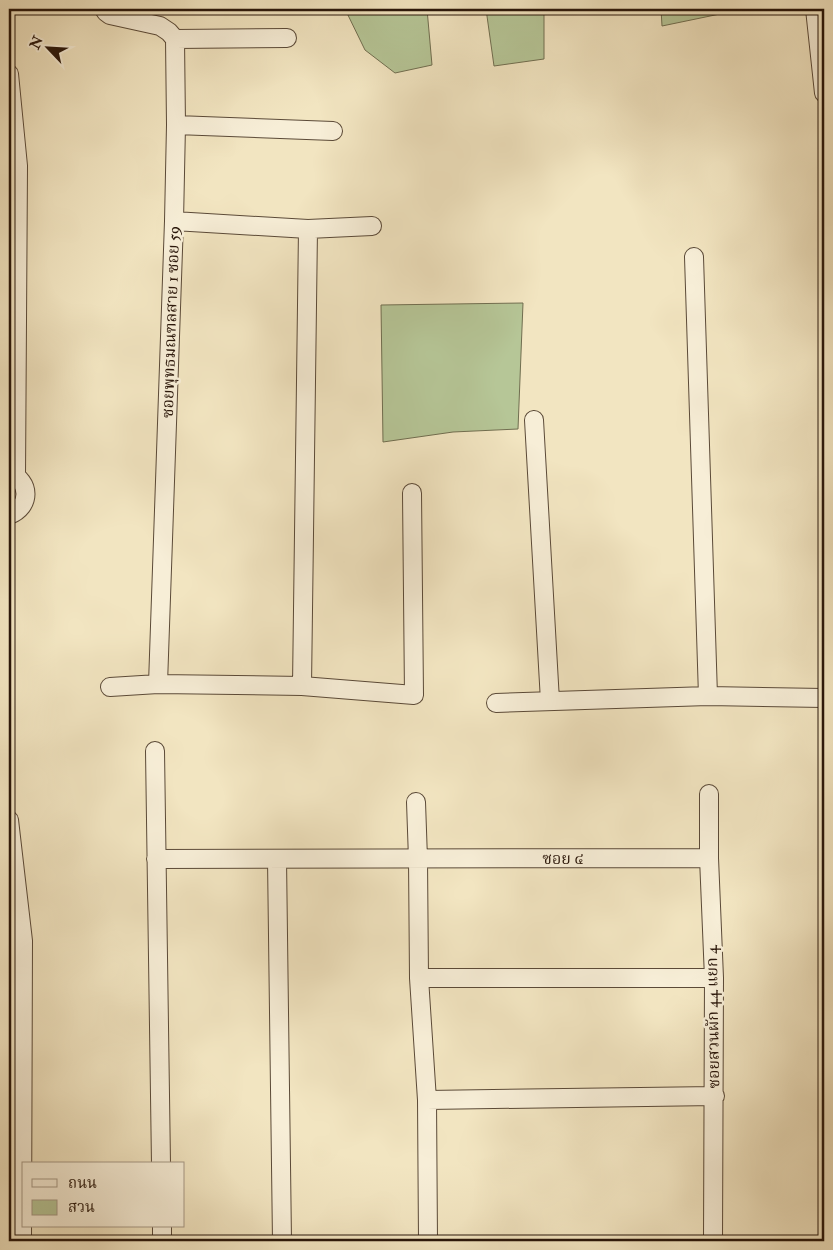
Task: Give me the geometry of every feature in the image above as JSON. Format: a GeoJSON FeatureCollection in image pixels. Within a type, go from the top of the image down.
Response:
{"type":"FeatureCollection","features":[{"type":"Feature","properties":{"kind":"street"},"geometry":{"type":"LineString","coordinates":[[104,9],[110,15],[160,26],[175,39],[288,38]]}},
{"type":"Feature","properties":{"kind":"street"},"geometry":{"type":"LineString","coordinates":[[816,9],[824,93]]}},
{"type":"Feature","properties":{"kind":"street","name":"ซอยพุทธมณฑลสาย 1 ซอย 59"},"geometry":{"type":"LineString","coordinates":[[158,684],[174,221],[175,39]]}},
{"type":"Feature","properties":{"kind":"street"},"geometry":{"type":"LineString","coordinates":[[9,74],[18,166],[12,475],[21,481],[26,494],[20,508],[9,514]]}},
{"type":"Feature","properties":{"kind":"street"},"geometry":{"type":"LineString","coordinates":[[176,125],[334,131]]}},
{"type":"Feature","properties":{"kind":"street"},"geometry":{"type":"LineString","coordinates":[[174,221],[308,229],[372,226]]}},
{"type":"Feature","properties":{"kind":"street"},"geometry":{"type":"LineString","coordinates":[[302,686],[308,229]]}},
{"type":"Feature","properties":{"kind":"street"},"geometry":{"type":"LineString","coordinates":[[694,258],[708,696]]}},
{"type":"Feature","properties":{"kind":"street"},"geometry":{"type":"LineString","coordinates":[[534,420],[550,701]]}},
{"type":"Feature","properties":{"kind":"street"},"geometry":{"type":"LineString","coordinates":[[110,687],[158,684],[302,686],[414,695],[412,493]]}},
{"type":"Feature","properties":{"kind":"street"},"geometry":{"type":"LineString","coordinates":[[496,703],[708,696],[824,698]]}},
{"type":"Feature","properties":{"kind":"street"},"geometry":{"type":"LineString","coordinates":[[155,752],[161,1162]]}},
{"type":"Feature","properties":{"kind":"street","name":"ซอยสวนผัก 44 แยก 4"},"geometry":{"type":"LineString","coordinates":[[709,794],[709,858],[714,978],[713,1241]]}},
{"type":"Feature","properties":{"kind":"street"},"geometry":{"type":"LineString","coordinates":[[416,802],[419,978],[427,1100],[428,1241]]}},
{"type":"Feature","properties":{"kind":"street"},"geometry":{"type":"LineString","coordinates":[[9,820],[24,941],[16,1130],[22,1241]]}},
{"type":"Feature","properties":{"kind":"street","name":"ซอย ๔"},"geometry":{"type":"LineString","coordinates":[[156,859],[709,858]]}},
{"type":"Feature","properties":{"kind":"street"},"geometry":{"type":"LineString","coordinates":[[277,859],[282,1241]]}},
{"type":"Feature","properties":{"kind":"street"},"geometry":{"type":"LineString","coordinates":[[419,978],[714,978]]}},
{"type":"Feature","properties":{"kind":"street"},"geometry":{"type":"LineString","coordinates":[[427,1100],[714,1096]]}},
{"type":"Feature","properties":{"kind":"street"},"geometry":{"type":"LineString","coordinates":[[162,1228],[162,1241]]}},
{"type":"Feature","properties":{"kind":"green space"},"geometry":{"type":"Polygon","coordinates":[[[345,9],[427,9],[432,65],[395,73],[365,50],[345,9]]]}},
{"type":"Feature","properties":{"kind":"green space"},"geometry":{"type":"Polygon","coordinates":[[[486,9],[544,9],[544,59],[494,66],[486,9]]]}},
{"type":"Feature","properties":{"kind":"green space"},"geometry":{"type":"Polygon","coordinates":[[[661,9],[744,9],[662,26],[661,9]]]}},
{"type":"Feature","properties":{"kind":"green space"},"geometry":{"type":"Polygon","coordinates":[[[523,303],[518,429],[453,432],[383,442],[381,305],[523,303]]]}}]}
